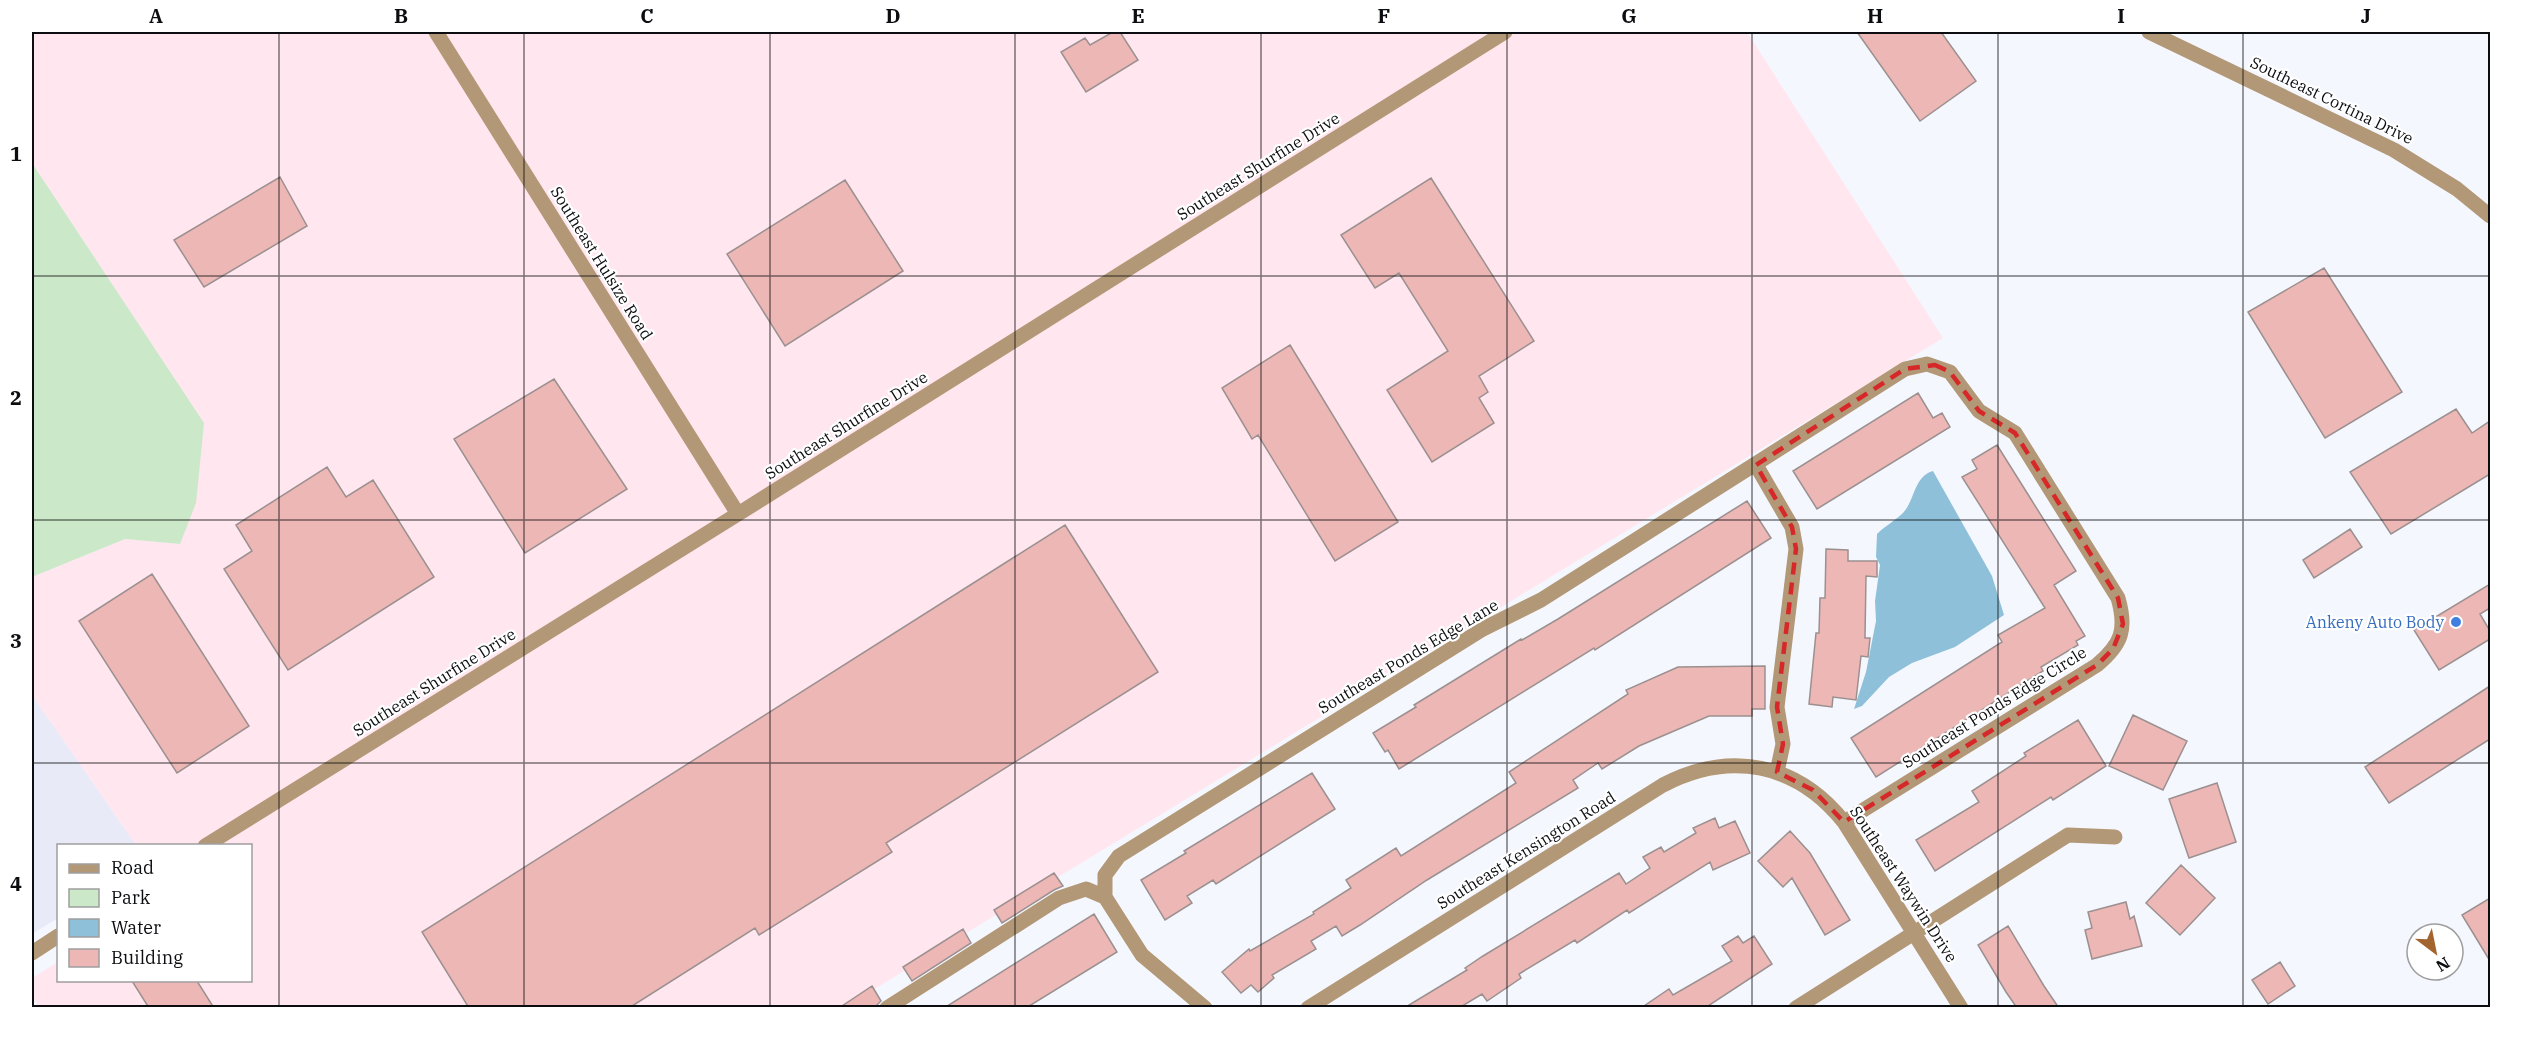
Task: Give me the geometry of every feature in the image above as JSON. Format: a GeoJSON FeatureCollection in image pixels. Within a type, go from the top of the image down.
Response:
{"type":"FeatureCollection","features":[{"type":"Feature","properties":{"kind":"street","name":"Southeast Hulsize Road"},"geometry":{"type":"LineString","coordinates":[[436,32],[738,514]]}},
{"type":"Feature","properties":{"kind":"street","name":"Southeast Shurfine Drive"},"geometry":{"type":"LineString","coordinates":[[208,844],[1505,32]]}},
{"type":"Feature","properties":{"kind":"street","name":"Southeast Cortina Drive"},"geometry":{"type":"LineString","coordinates":[[2149,32],[2394,150],[2457,189],[2490,216]]}},
{"type":"Feature","properties":{"kind":"street","name":"Southeast Ponds Edge Circle"},"geometry":{"type":"LineString","coordinates":[[1756,465],[1905,369],[1919,365],[1935,365],[1950,372],[1979,411],[2015,433],[2118,598],[2122,614],[2124,624],[2117,642],[2108,655],[2097,664],[1844,822]]}},
{"type":"Feature","properties":{"kind":"street"},"geometry":{"type":"LineString","coordinates":[[1756,465],[1792,527],[1796,549],[1777,707],[1782,744],[1777,772]]}},
{"type":"Feature","properties":{"kind":"street","name":"Southeast Ponds Edge Lane"},"geometry":{"type":"LineString","coordinates":[[1105,897],[1105,875],[1119,856],[1483,629],[1540,600],[1756,465]]}},
{"type":"Feature","properties":{"kind":"street","name":"Southeast Kensington Road"},"geometry":{"type":"LineString","coordinates":[[1308,1008],[1683,775],[1706,768],[1731,765],[1777,772]]}},
{"type":"Feature","properties":{"kind":"street","name":"Southeast Waywin Drive"},"geometry":{"type":"LineString","coordinates":[[1777,772],[1813,789],[1830,804],[1844,822],[1961,1008]]}},
{"type":"Feature","properties":{"kind":"street"},"geometry":{"type":"LineString","coordinates":[[1796,1008],[2068,835],[2115,837]]}},
{"type":"Feature","properties":{"kind":"street"},"geometry":{"type":"LineString","coordinates":[[887,1008],[1059,898],[1086,889],[1105,897],[1142,955],[1205,1008]]}},
{"type":"Feature","properties":{"kind":"street"},"geometry":{"type":"LineString","coordinates":[[32,953],[57,937]]}},
{"type":"Feature","properties":{"kind":"highlighted area"},"geometry":{"type":"Polygon","coordinates":[[[1935,365],[1950,372],[1979,411],[2015,433],[2118,598],[2123,624],[2113,649],[2097,665],[1844,822],[1813,790],[1777,772],[1783,744],[1777,707],[1796,549],[1792,527],[1756,465],[1905,369],[1935,365]]]}},
{"type":"Feature","properties":{"kind":"shaded area"},"geometry":{"type":"Polygon","coordinates":[[[32,32],[1747,32],[1943,338],[845,1007],[39,1008],[32,996],[32,978],[57,963],[57,982],[252,982],[252,844],[135,844],[32,695],[32,577],[125,539],[180,544],[204,423],[32,163],[32,32]]]}},
{"type":"Feature","properties":{"kind":"shaded area"},"geometry":{"type":"Polygon","coordinates":[[[32,695],[135,844],[57,844],[57,919],[32,934],[32,695]]]}},
{"type":"Feature","properties":{"kind":"green space"},"geometry":{"type":"Polygon","coordinates":[[[32,163],[204,423],[196,503],[180,544],[125,539],[32,577],[32,163]]]}},
{"type":"Feature","properties":{"kind":"water"},"geometry":{"type":"Polygon","coordinates":[[[1933,471],[1992,576],[2004,615],[1955,647],[1912,663],[1889,677],[1862,706],[1854,709],[1866,672],[1876,621],[1875,601],[1880,565],[1876,557],[1877,534],[1903,513],[1918,483],[1933,471]]]}},
{"type":"Feature","properties":{"kind":"building"},"geometry":{"type":"Polygon","coordinates":[[[1113,32],[1120,32],[1138,60],[1086,92],[1061,52],[1085,38],[1090,45],[1113,32]]]}},
{"type":"Feature","properties":{"kind":"building"},"geometry":{"type":"Polygon","coordinates":[[[1857,32],[1941,32],[1976,81],[1920,121],[1857,32]]]}},
{"type":"Feature","properties":{"kind":"building"},"geometry":{"type":"Polygon","coordinates":[[[280,177],[307,226],[204,287],[174,240],[280,177]]]}},
{"type":"Feature","properties":{"kind":"building"},"geometry":{"type":"Polygon","coordinates":[[[1431,178],[1534,341],[1479,376],[1488,392],[1479,398],[1494,423],[1432,462],[1387,390],[1448,351],[1399,273],[1375,288],[1341,235],[1431,178]]]}},
{"type":"Feature","properties":{"kind":"building"},"geometry":{"type":"Polygon","coordinates":[[[845,180],[903,271],[785,346],[727,254],[845,180]]]}},
{"type":"Feature","properties":{"kind":"building"},"geometry":{"type":"Polygon","coordinates":[[[2324,268],[2402,392],[2325,438],[2248,312],[2324,268]]]}},
{"type":"Feature","properties":{"kind":"building"},"geometry":{"type":"Polygon","coordinates":[[[1290,345],[1398,522],[1335,561],[1258,435],[1252,439],[1222,388],[1290,345]]]}},
{"type":"Feature","properties":{"kind":"building"},"geometry":{"type":"Polygon","coordinates":[[[554,379],[627,489],[525,553],[454,439],[554,379]]]}},
{"type":"Feature","properties":{"kind":"building"},"geometry":{"type":"Polygon","coordinates":[[[1918,393],[1933,418],[1942,413],[1950,427],[1817,509],[1793,471],[1918,393]]]}},
{"type":"Feature","properties":{"kind":"building"},"geometry":{"type":"Polygon","coordinates":[[[2456,409],[2472,433],[2490,421],[2490,474],[2391,534],[2350,472],[2456,409]]]}},
{"type":"Feature","properties":{"kind":"building"},"geometry":{"type":"Polygon","coordinates":[[[1997,445],[2076,571],[2054,585],[2085,636],[2076,641],[2078,645],[2041,667],[2043,671],[1876,777],[1851,738],[2002,642],[1998,635],[2045,608],[1962,477],[1977,469],[1972,460],[1997,445]]]}},
{"type":"Feature","properties":{"kind":"building"},"geometry":{"type":"Polygon","coordinates":[[[327,467],[346,497],[373,480],[434,577],[288,670],[224,569],[252,551],[236,525],[327,467]]]}},
{"type":"Feature","properties":{"kind":"building"},"geometry":{"type":"Polygon","coordinates":[[[1747,501],[1771,538],[1595,650],[1594,648],[1399,769],[1388,750],[1385,752],[1373,733],[1416,707],[1414,705],[1521,639],[1558,619],[1747,501]]]}},
{"type":"Feature","properties":{"kind":"building"},"geometry":{"type":"Polygon","coordinates":[[[1065,525],[1158,672],[886,843],[892,852],[759,935],[755,928],[629,1008],[469,1008],[422,932],[1065,525]]]}},
{"type":"Feature","properties":{"kind":"building"},"geometry":{"type":"Polygon","coordinates":[[[2350,529],[2362,547],[2314,578],[2303,560],[2350,529]]]}},
{"type":"Feature","properties":{"kind":"building"},"geometry":{"type":"Polygon","coordinates":[[[1826,549],[1848,550],[1848,561],[1877,561],[1877,577],[1866,576],[1865,638],[1870,638],[1868,657],[1861,656],[1856,700],[1833,697],[1832,707],[1809,704],[1816,633],[1819,633],[1820,598],[1825,598],[1826,549]]]}},
{"type":"Feature","properties":{"kind":"building"},"geometry":{"type":"Polygon","coordinates":[[[152,574],[249,726],[177,773],[79,621],[152,574]]]}},
{"type":"Feature","properties":{"kind":"building","name":"Ankeny Auto Body"},"geometry":{"type":"Polygon","coordinates":[[[2490,584],[2490,608],[2480,614],[2490,631],[2490,639],[2439,670],[2414,630],[2490,584]]]}},
{"type":"Feature","properties":{"kind":"building"},"geometry":{"type":"Polygon","coordinates":[[[1765,666],[1765,709],[1752,709],[1752,716],[1709,716],[1639,746],[1602,769],[1598,763],[1573,780],[1578,788],[1427,880],[1360,925],[1342,936],[1336,926],[1311,941],[1316,949],[1272,975],[1274,978],[1258,992],[1251,985],[1241,993],[1222,972],[1249,949],[1250,951],[1314,914],[1313,912],[1351,888],[1346,880],[1396,848],[1401,856],[1516,783],[1509,772],[1628,694],[1626,690],[1678,667],[1765,666]]]}},
{"type":"Feature","properties":{"kind":"building"},"geometry":{"type":"Polygon","coordinates":[[[2490,686],[2490,739],[2389,803],[2365,767],[2490,686]]]}},
{"type":"Feature","properties":{"kind":"building"},"geometry":{"type":"Polygon","coordinates":[[[2133,715],[2187,741],[2163,790],[2109,766],[2133,715]]]}},
{"type":"Feature","properties":{"kind":"building"},"geometry":{"type":"Polygon","coordinates":[[[2078,720],[2106,766],[2053,800],[2051,797],[1935,871],[1916,840],[1979,802],[1972,791],[2026,756],[2024,753],[2078,720]]]}},
{"type":"Feature","properties":{"kind":"building"},"geometry":{"type":"Polygon","coordinates":[[[1312,773],[1335,809],[1216,884],[1213,880],[1187,896],[1192,903],[1165,920],[1141,880],[1312,773]]]}},
{"type":"Feature","properties":{"kind":"building"},"geometry":{"type":"Polygon","coordinates":[[[2217,783],[2236,842],[2189,858],[2169,799],[2217,783]]]}},
{"type":"Feature","properties":{"kind":"building"},"geometry":{"type":"Polygon","coordinates":[[[1715,818],[1719,828],[1735,821],[1750,853],[1713,870],[1710,862],[1629,913],[1627,910],[1577,943],[1575,940],[1519,974],[1521,978],[1487,1001],[1482,994],[1459,1008],[1404,1008],[1467,970],[1465,968],[1483,956],[1619,873],[1626,884],[1650,868],[1643,857],[1661,847],[1664,852],[1696,833],[1693,828],[1715,818]]]}},
{"type":"Feature","properties":{"kind":"building"},"geometry":{"type":"Polygon","coordinates":[[[1790,831],[1810,853],[1850,920],[1825,935],[1792,878],[1783,887],[1758,861],[1790,831]]]}},
{"type":"Feature","properties":{"kind":"building"},"geometry":{"type":"Polygon","coordinates":[[[2181,865],[2215,898],[2180,935],[2146,903],[2181,865]]]}},
{"type":"Feature","properties":{"kind":"building"},"geometry":{"type":"Polygon","coordinates":[[[1054,873],[1063,886],[1002,923],[994,910],[1054,873]]]}},
{"type":"Feature","properties":{"kind":"building"},"geometry":{"type":"Polygon","coordinates":[[[2490,898],[2490,961],[2462,915],[2490,898]]]}},
{"type":"Feature","properties":{"kind":"building"},"geometry":{"type":"Polygon","coordinates":[[[2126,902],[2130,919],[2134,916],[2142,946],[2092,959],[2085,930],[2092,928],[2088,912],[2126,902]]]}},
{"type":"Feature","properties":{"kind":"building"},"geometry":{"type":"Polygon","coordinates":[[[1094,914],[1117,952],[1026,1008],[944,1008],[1094,914]]]}},
{"type":"Feature","properties":{"kind":"building"},"geometry":{"type":"Polygon","coordinates":[[[2008,926],[2059,1008],[2017,1008],[2006,992],[1978,945],[2008,926]]]}},
{"type":"Feature","properties":{"kind":"building"},"geometry":{"type":"Polygon","coordinates":[[[963,929],[971,943],[912,981],[903,967],[963,929]]]}},
{"type":"Feature","properties":{"kind":"building"},"geometry":{"type":"Polygon","coordinates":[[[1738,936],[1743,943],[1754,936],[1772,964],[1705,1008],[1641,1008],[1669,989],[1673,995],[1732,961],[1722,946],[1738,936]]]}},
{"type":"Feature","properties":{"kind":"building"},"geometry":{"type":"Polygon","coordinates":[[[2280,962],[2295,986],[2268,1004],[2252,980],[2280,962]]]}},
{"type":"Feature","properties":{"kind":"building"},"geometry":{"type":"Polygon","coordinates":[[[133,982],[198,982],[214,1008],[149,1008],[133,982]]]}},
{"type":"Feature","properties":{"kind":"building"},"geometry":{"type":"Polygon","coordinates":[[[872,986],[881,1001],[874,1008],[839,1008],[872,986]]]}},
{"type":"Feature","properties":{"kind":"place","name":"Ankeny Auto Body"},"geometry":{"type":"Point","coordinates":[2456,622]}}]}
